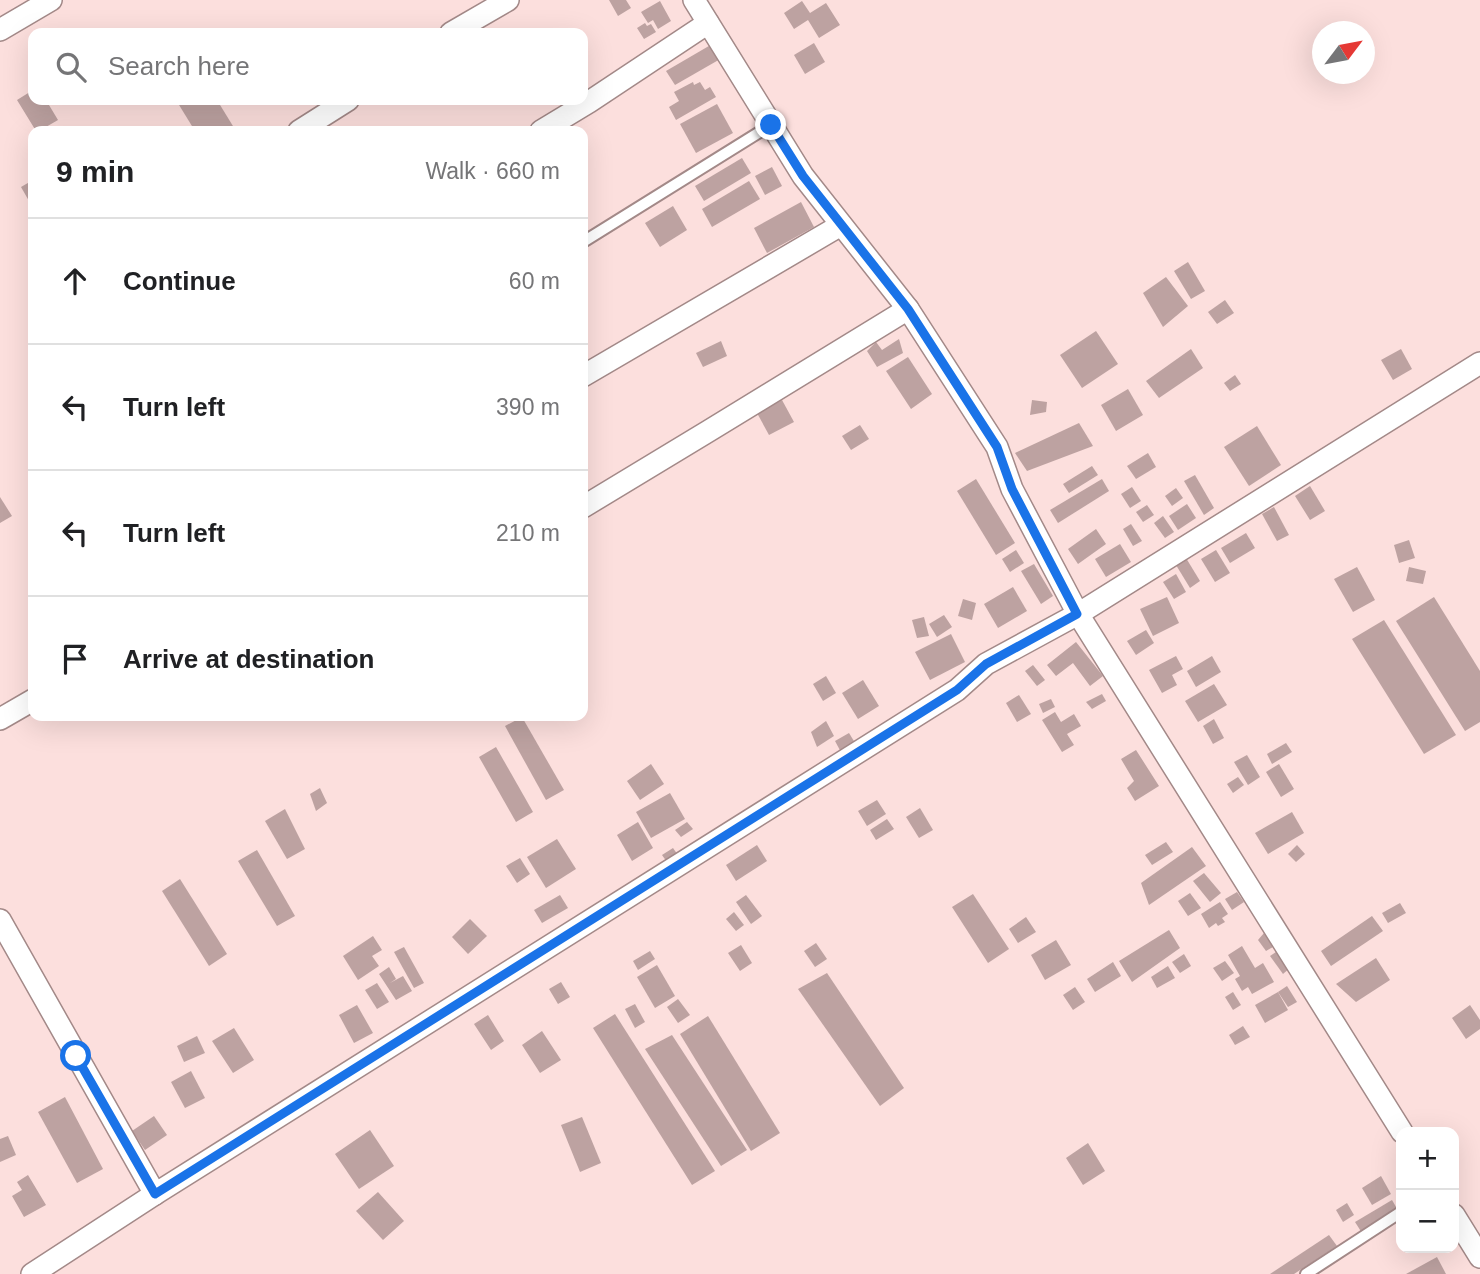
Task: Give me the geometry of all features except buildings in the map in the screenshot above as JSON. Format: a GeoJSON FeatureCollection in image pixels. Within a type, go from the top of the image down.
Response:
{"type":"FeatureCollection","features":[{"type":"Feature","properties":{"kind":"street"},"geometry":{"type":"LineString","coordinates":[[0,30],[51,0]]}},
{"type":"Feature","properties":{"kind":"street"},"geometry":{"type":"LineString","coordinates":[[460,28],[508,0]]}},
{"type":"Feature","properties":{"kind":"street"},"geometry":{"type":"LineString","coordinates":[[694,0],[803,176],[908,309],[997,447],[1012,489],[1077,614],[1399,1127]]}},
{"type":"Feature","properties":{"kind":"street"},"geometry":{"type":"LineString","coordinates":[[588,103],[708,23]]}},
{"type":"Feature","properties":{"kind":"street"},"geometry":{"type":"LineString","coordinates":[[307,126],[340,105]]}},
{"type":"Feature","properties":{"kind":"street"},"geometry":{"type":"LineString","coordinates":[[549,126],[584,105]]}},
{"type":"Feature","properties":{"kind":"street"},"geometry":{"type":"LineString","coordinates":[[588,373],[841,225]]}},
{"type":"Feature","properties":{"kind":"street"},"geometry":{"type":"LineString","coordinates":[[588,504],[908,309]]}},
{"type":"Feature","properties":{"kind":"street"},"geometry":{"type":"LineString","coordinates":[[32,1274],[957,690],[986,664],[1077,614],[1480,363]]}},
{"type":"Feature","properties":{"kind":"street"},"geometry":{"type":"LineString","coordinates":[[0,719],[28,703]]}},
{"type":"Feature","properties":{"kind":"street"},"geometry":{"type":"LineString","coordinates":[[0,920],[155,1194]]}},
{"type":"Feature","properties":{"kind":"street"},"geometry":{"type":"LineString","coordinates":[[1459,1223],[1480,1257]]}},
{"type":"Feature","properties":{"kind":"lane"},"geometry":{"type":"LineString","coordinates":[[588,239],[771,125]]}},
{"type":"Feature","properties":{"kind":"lane"},"geometry":{"type":"LineString","coordinates":[[1306,1274],[1396,1215]]}},
{"type":"Feature","properties":{"kind":"route"},"geometry":{"type":"LineString","coordinates":[[76,1056],[155,1194],[957,690],[986,664],[1077,614],[1012,489],[997,447],[908,309],[803,176],[771,125]]}}]}
